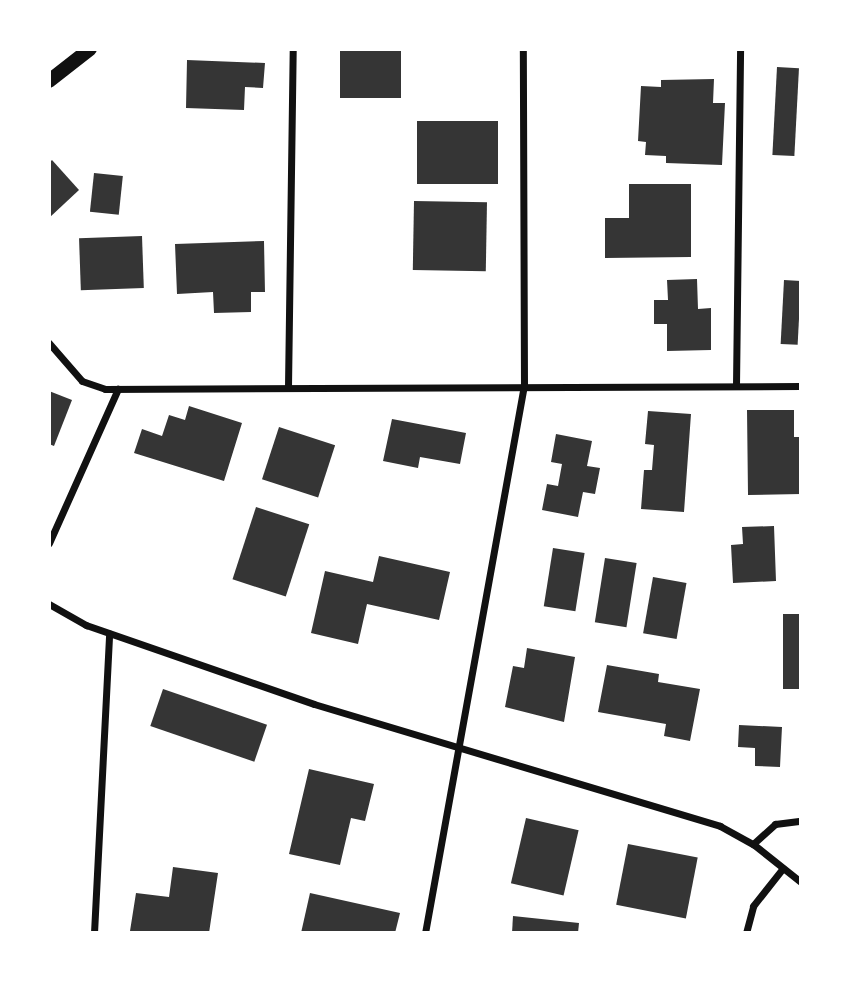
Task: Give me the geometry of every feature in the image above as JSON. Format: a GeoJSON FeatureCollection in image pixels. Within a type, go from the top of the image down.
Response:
{"type":"FeatureCollection","features":[{"type":"Feature","properties":{"kind":"main road"},"geometry":{"type":"LineString","coordinates":[[49,81],[90,49]]}},
{"type":"Feature","properties":{"kind":"street"},"geometry":{"type":"LineString","coordinates":[[288,387],[293,49]]}},
{"type":"Feature","properties":{"kind":"street"},"geometry":{"type":"LineString","coordinates":[[425,933],[524,384],[523,49]]}},
{"type":"Feature","properties":{"kind":"street"},"geometry":{"type":"LineString","coordinates":[[736,385],[740,49]]}},
{"type":"Feature","properties":{"kind":"street"},"geometry":{"type":"LineString","coordinates":[[49,343],[82,382],[118,389],[524,384],[801,386]]}},
{"type":"Feature","properties":{"kind":"street"},"geometry":{"type":"LineString","coordinates":[[49,543],[118,389]]}},
{"type":"Feature","properties":{"kind":"street"},"geometry":{"type":"LineString","coordinates":[[49,604],[109,633],[314,704],[460,744],[720,826],[753,844],[801,882]]}},
{"type":"Feature","properties":{"kind":"street"},"geometry":{"type":"LineString","coordinates":[[94,933],[109,633]]}},
{"type":"Feature","properties":{"kind":"street"},"geometry":{"type":"LineString","coordinates":[[753,844],[775,824],[801,821]]}},
{"type":"Feature","properties":{"kind":"street"},"geometry":{"type":"LineString","coordinates":[[746,933],[753,906],[783,868]]}},
{"type":"Feature","properties":{"kind":"building"},"geometry":{"type":"Polygon","coordinates":[[[340,49],[401,49],[401,98],[340,98],[340,49]]]}},
{"type":"Feature","properties":{"kind":"building"},"geometry":{"type":"Polygon","coordinates":[[[187,60],[265,63],[263,88],[245,87],[244,110],[186,108],[187,60]]]}},
{"type":"Feature","properties":{"kind":"building"},"geometry":{"type":"Polygon","coordinates":[[[777,67],[799,68],[794,156],[772,155],[777,67]]]}},
{"type":"Feature","properties":{"kind":"building"},"geometry":{"type":"Polygon","coordinates":[[[714,79],[713,103],[725,103],[722,165],[666,163],[666,156],[645,155],[646,142],[638,141],[641,86],[661,87],[661,80],[714,79]]]}},
{"type":"Feature","properties":{"kind":"building"},"geometry":{"type":"Polygon","coordinates":[[[417,121],[498,121],[498,184],[417,184],[417,121]]]}},
{"type":"Feature","properties":{"kind":"building"},"geometry":{"type":"Polygon","coordinates":[[[52,160],[79,190],[49,218],[49,163],[52,160]]]}},
{"type":"Feature","properties":{"kind":"building"},"geometry":{"type":"Polygon","coordinates":[[[94,173],[123,176],[119,215],[90,212],[94,173]]]}},
{"type":"Feature","properties":{"kind":"building"},"geometry":{"type":"Polygon","coordinates":[[[629,184],[691,184],[691,257],[605,258],[605,218],[629,218],[629,184]]]}},
{"type":"Feature","properties":{"kind":"building"},"geometry":{"type":"Polygon","coordinates":[[[414,201],[487,202],[486,271],[413,270],[414,201]]]}},
{"type":"Feature","properties":{"kind":"building"},"geometry":{"type":"Polygon","coordinates":[[[142,236],[144,288],[81,290],[79,238],[142,236]]]}},
{"type":"Feature","properties":{"kind":"building"},"geometry":{"type":"Polygon","coordinates":[[[264,241],[265,292],[251,292],[251,312],[214,313],[213,292],[177,294],[175,244],[264,241]]]}},
{"type":"Feature","properties":{"kind":"building"},"geometry":{"type":"Polygon","coordinates":[[[697,279],[698,309],[711,308],[711,350],[667,351],[667,324],[654,324],[654,300],[668,300],[667,280],[697,279]]]}},
{"type":"Feature","properties":{"kind":"building"},"geometry":{"type":"Polygon","coordinates":[[[784,280],[801,281],[798,345],[781,344],[784,280]]]}},
{"type":"Feature","properties":{"kind":"building"},"geometry":{"type":"Polygon","coordinates":[[[49,391],[72,400],[54,446],[49,444],[49,391]]]}},
{"type":"Feature","properties":{"kind":"building"},"geometry":{"type":"Polygon","coordinates":[[[189,406],[242,423],[224,481],[134,453],[142,429],[162,436],[169,415],[185,420],[189,406]]]}},
{"type":"Feature","properties":{"kind":"building"},"geometry":{"type":"Polygon","coordinates":[[[747,410],[794,410],[794,437],[801,437],[801,494],[748,495],[747,410]]]}},
{"type":"Feature","properties":{"kind":"building"},"geometry":{"type":"Polygon","coordinates":[[[648,411],[691,414],[684,512],[641,509],[644,470],[652,470],[654,445],[645,444],[648,411]]]}},
{"type":"Feature","properties":{"kind":"building"},"geometry":{"type":"Polygon","coordinates":[[[392,419],[466,433],[460,464],[420,457],[418,468],[383,461],[392,419]]]}},
{"type":"Feature","properties":{"kind":"building"},"geometry":{"type":"Polygon","coordinates":[[[279,427],[335,445],[318,498],[262,479],[279,427]]]}},
{"type":"Feature","properties":{"kind":"building"},"geometry":{"type":"Polygon","coordinates":[[[556,434],[592,441],[587,466],[600,468],[595,494],[583,492],[578,517],[542,510],[547,484],[558,486],[562,464],[551,462],[556,434]]]}},
{"type":"Feature","properties":{"kind":"building"},"geometry":{"type":"Polygon","coordinates":[[[256,507],[309,524],[286,597],[233,579],[256,507]]]}},
{"type":"Feature","properties":{"kind":"building"},"geometry":{"type":"Polygon","coordinates":[[[774,526],[776,581],[733,583],[731,545],[743,544],[742,527],[774,526]]]}},
{"type":"Feature","properties":{"kind":"building"},"geometry":{"type":"Polygon","coordinates":[[[553,548],[585,553],[575,611],[544,606],[553,548]]]}},
{"type":"Feature","properties":{"kind":"building"},"geometry":{"type":"Polygon","coordinates":[[[379,556],[450,572],[439,620],[367,604],[358,644],[311,633],[325,571],[373,582],[379,556]]]}},
{"type":"Feature","properties":{"kind":"building"},"geometry":{"type":"Polygon","coordinates":[[[605,558],[637,563],[626,627],[595,622],[605,558]]]}},
{"type":"Feature","properties":{"kind":"building"},"geometry":{"type":"Polygon","coordinates":[[[653,577],[686,583],[677,639],[643,633],[653,577]]]}},
{"type":"Feature","properties":{"kind":"building"},"geometry":{"type":"Polygon","coordinates":[[[783,614],[801,614],[801,689],[783,689],[783,614]]]}},
{"type":"Feature","properties":{"kind":"building"},"geometry":{"type":"Polygon","coordinates":[[[527,648],[575,657],[564,722],[505,707],[513,666],[524,668],[527,648]]]}},
{"type":"Feature","properties":{"kind":"building"},"geometry":{"type":"Polygon","coordinates":[[[607,665],[659,674],[658,682],[700,689],[690,741],[664,736],[666,724],[598,712],[607,665]]]}},
{"type":"Feature","properties":{"kind":"building"},"geometry":{"type":"Polygon","coordinates":[[[163,689],[267,725],[254,762],[150,726],[163,689]]]}},
{"type":"Feature","properties":{"kind":"building"},"geometry":{"type":"Polygon","coordinates":[[[739,725],[782,727],[780,767],[755,766],[755,748],[738,747],[739,725]]]}},
{"type":"Feature","properties":{"kind":"building"},"geometry":{"type":"Polygon","coordinates":[[[309,769],[374,784],[365,821],[351,818],[340,865],[289,854],[309,769]]]}},
{"type":"Feature","properties":{"kind":"building"},"geometry":{"type":"Polygon","coordinates":[[[526,818],[579,830],[564,895],[511,883],[526,818]]]}},
{"type":"Feature","properties":{"kind":"building"},"geometry":{"type":"Polygon","coordinates":[[[628,844],[698,858],[686,918],[616,905],[628,844]]]}},
{"type":"Feature","properties":{"kind":"building"},"geometry":{"type":"Polygon","coordinates":[[[173,867],[218,873],[209,933],[130,931],[136,893],[169,897],[173,867]]]}},
{"type":"Feature","properties":{"kind":"building"},"geometry":{"type":"Polygon","coordinates":[[[310,893],[400,913],[395,933],[301,933],[310,893]]]}},
{"type":"Feature","properties":{"kind":"building"},"geometry":{"type":"Polygon","coordinates":[[[513,916],[579,923],[578,933],[512,933],[513,916]]]}}]}
